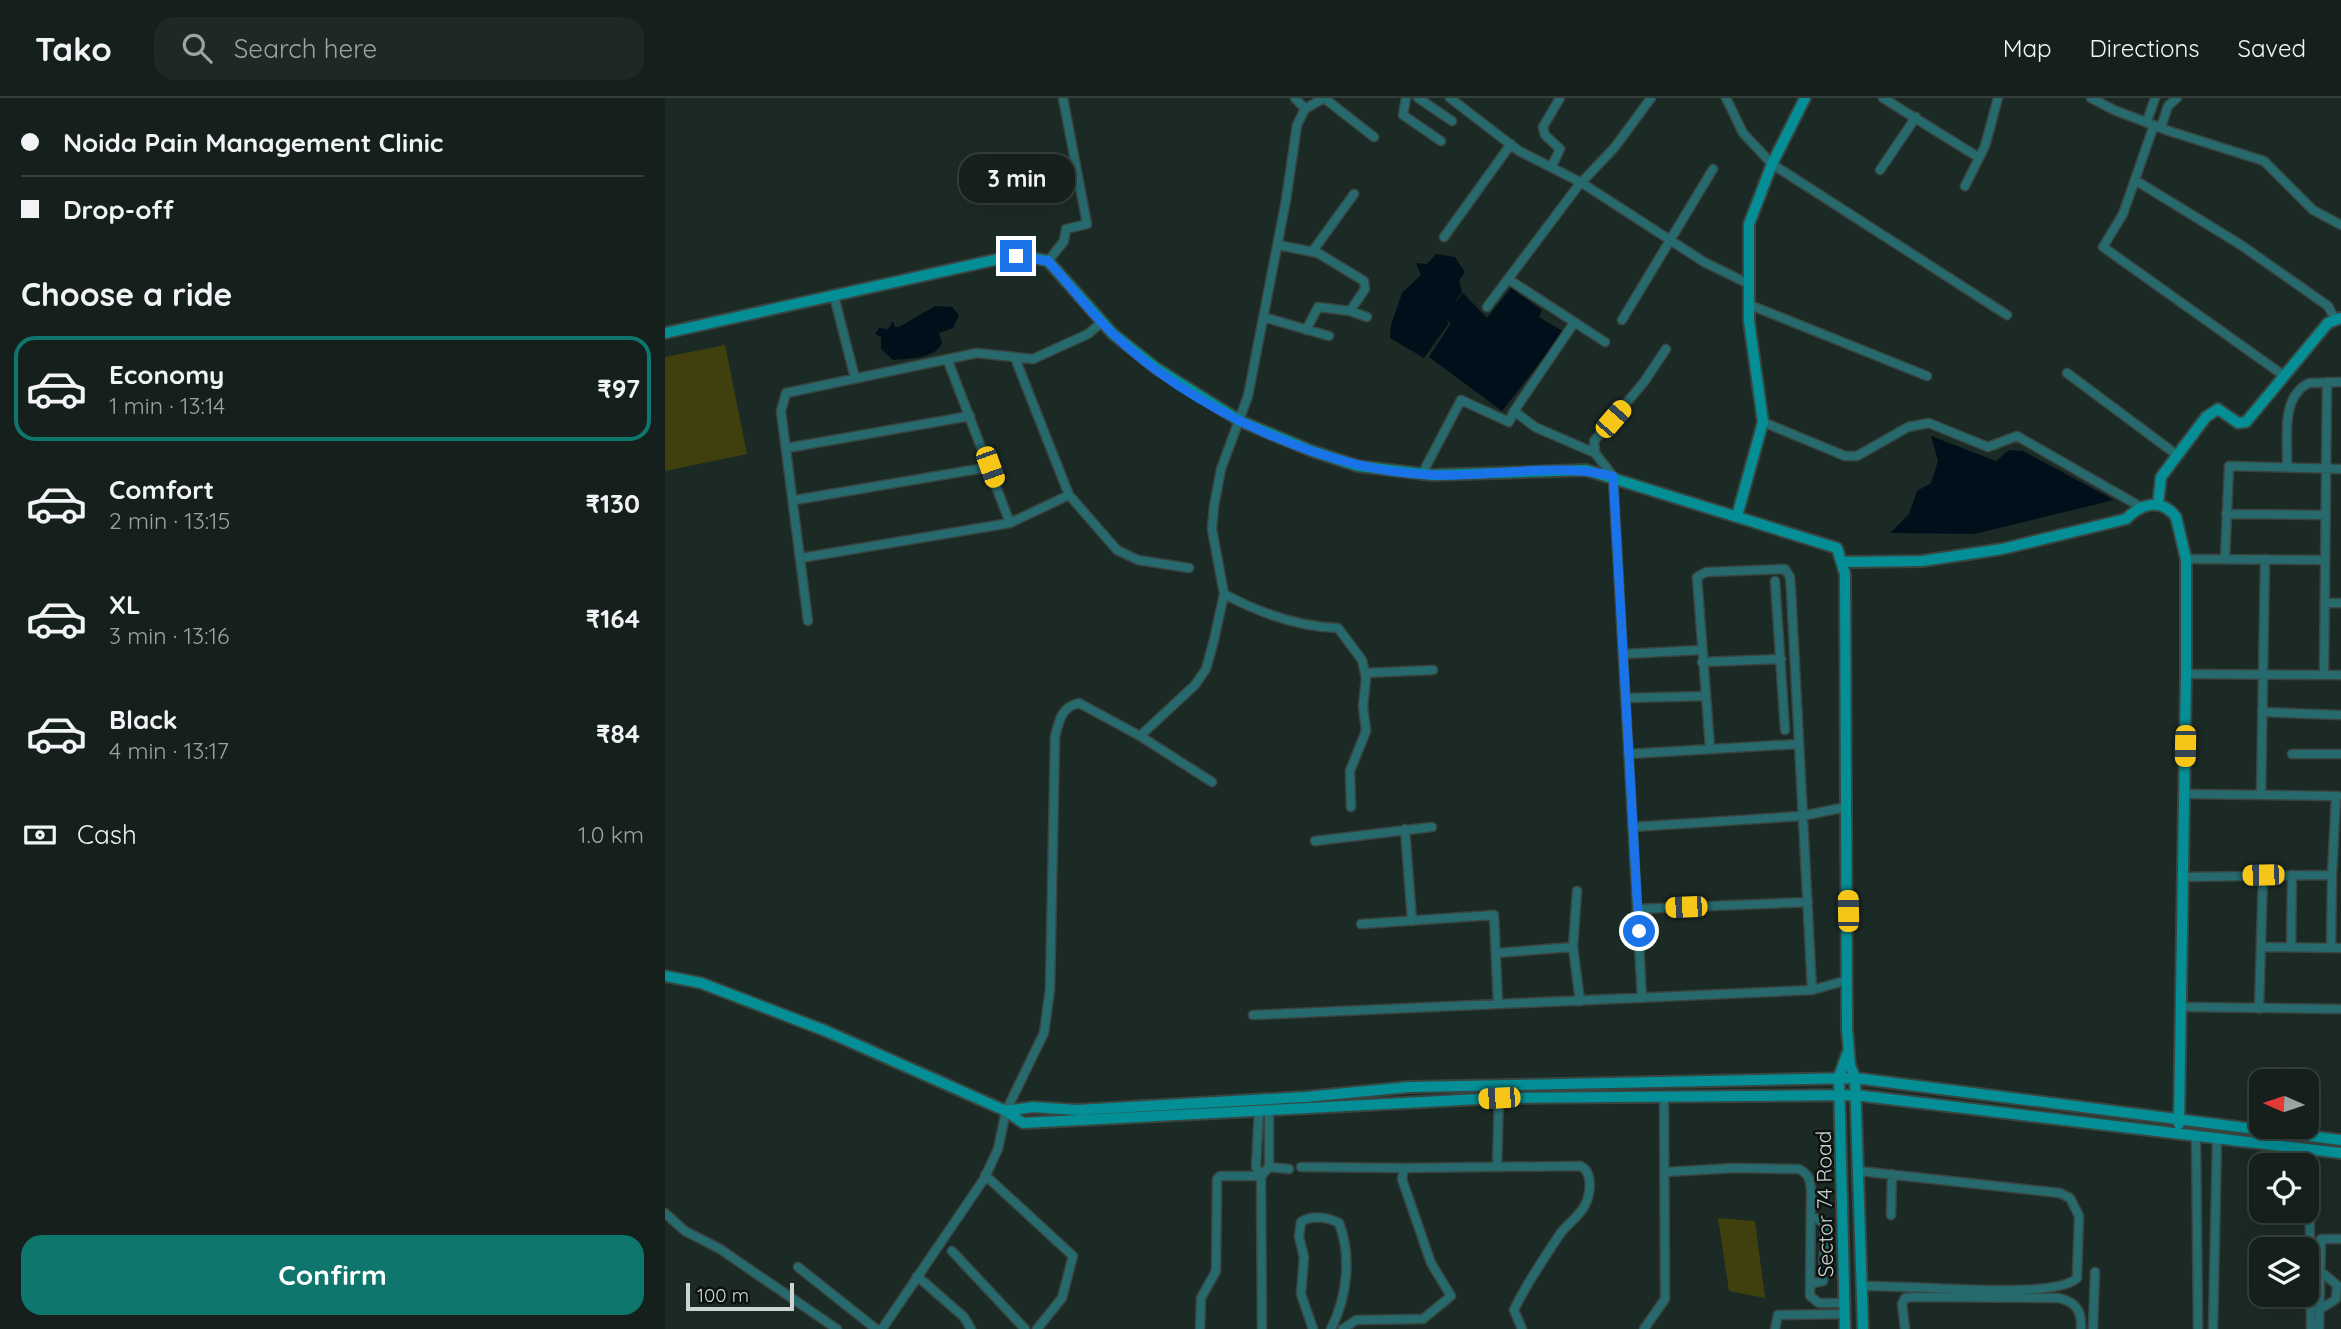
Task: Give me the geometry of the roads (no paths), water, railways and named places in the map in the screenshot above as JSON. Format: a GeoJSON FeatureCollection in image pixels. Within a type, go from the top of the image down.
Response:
{"type":"FeatureCollection","features":[{"type":"Feature","properties":{"kind":"street"},"geometry":{"type":"LineString","coordinates":[[1048,261],[1064,241],[1066,229],[1087,224],[1063,98]]}},
{"type":"Feature","properties":{"kind":"street"},"geometry":{"type":"LineString","coordinates":[[1295,98],[1305,109]]}},
{"type":"Feature","properties":{"kind":"street"},"geometry":{"type":"LineString","coordinates":[[1140,736],[1169,711],[1206,669],[1224,594],[1212,529],[1213,506],[1224,459],[1240,421],[1263,317],[1278,246],[1297,125],[1305,109],[1324,98],[1374,137]]}},
{"type":"Feature","properties":{"kind":"street"},"geometry":{"type":"LineString","coordinates":[[1406,98],[1402,106],[1403,115],[1441,141]]}},
{"type":"Feature","properties":{"kind":"street"},"geometry":{"type":"LineString","coordinates":[[1418,98],[1452,121]]}},
{"type":"Feature","properties":{"kind":"street"},"geometry":{"type":"LineString","coordinates":[[1450,98],[1511,144],[1582,183],[1669,241],[1749,285]]}},
{"type":"Feature","properties":{"kind":"street"},"geometry":{"type":"LineString","coordinates":[[1552,166],[1560,149],[1545,135],[1543,127],[1560,98]]}},
{"type":"Feature","properties":{"kind":"street"},"geometry":{"type":"LineString","coordinates":[[1487,307],[1582,183],[1615,148],[1651,98]]}},
{"type":"Feature","properties":{"kind":"street"},"geometry":{"type":"LineString","coordinates":[[1726,98],[1743,133],[1772,164],[1831,199],[2007,315]]}},
{"type":"Feature","properties":{"kind":"street"},"geometry":{"type":"LineString","coordinates":[[1737,516],[1763,422],[1752,361],[1749,224],[1772,164],[1805,98]]}},
{"type":"Feature","properties":{"kind":"street"},"geometry":{"type":"LineString","coordinates":[[1883,98],[1979,157]]}},
{"type":"Feature","properties":{"kind":"street"},"geometry":{"type":"LineString","coordinates":[[1965,186],[1979,157],[1998,98]]}},
{"type":"Feature","properties":{"kind":"street"},"geometry":{"type":"LineString","coordinates":[[2091,98],[2154,125],[2264,161],[2313,210],[2341,225]]}},
{"type":"Feature","properties":{"kind":"street"},"geometry":{"type":"LineString","coordinates":[[2155,98],[2154,125],[2123,214],[2104,241],[2105,251],[2283,375]]}},
{"type":"Feature","properties":{"kind":"street"},"geometry":{"type":"LineString","coordinates":[[2154,125],[2176,98]]}},
{"type":"Feature","properties":{"kind":"street"},"geometry":{"type":"LineString","coordinates":[[1880,170],[1916,117]]}},
{"type":"Feature","properties":{"kind":"street"},"geometry":{"type":"LineString","coordinates":[[1444,237],[1511,144]]}},
{"type":"Feature","properties":{"kind":"street"},"geometry":{"type":"LineString","coordinates":[[1622,320],[1713,169]]}},
{"type":"Feature","properties":{"kind":"street"},"geometry":{"type":"LineString","coordinates":[[2135,180],[2263,260],[2328,306],[2338,319],[2328,323],[2246,422],[2238,423],[2223,410],[2214,410],[2161,477],[2158,505]]}},
{"type":"Feature","properties":{"kind":"street"},"geometry":{"type":"LineString","coordinates":[[1312,252],[1354,194]]}},
{"type":"Feature","properties":{"kind":"street"},"geometry":{"type":"LineString","coordinates":[[1278,246],[1324,256],[1364,281],[1365,289],[1350,311]]}},
{"type":"Feature","properties":{"kind":"street"},"geometry":{"type":"LineString","coordinates":[[665,333],[1003,258],[1024,256],[1048,261],[1102,322],[1166,375],[1240,421],[1338,460],[1380,470],[1422,474],[1479,475],[1574,469],[1613,476],[1834,545],[1840,551],[1844,562],[1848,980],[1848,1052],[1839,1077]]}},
{"type":"Feature","properties":{"kind":"street"},"geometry":{"type":"LineString","coordinates":[[1508,279],[1605,342]]}},
{"type":"Feature","properties":{"kind":"street"},"geometry":{"type":"LineString","coordinates":[[834,296],[855,379]]}},
{"type":"Feature","properties":{"kind":"street"},"geometry":{"type":"LineString","coordinates":[[1750,305],[1927,376]]}},
{"type":"Feature","properties":{"kind":"street"},"geometry":{"type":"LineString","coordinates":[[1306,330],[1318,307],[1350,311],[1367,317]]}},
{"type":"Feature","properties":{"kind":"street"},"geometry":{"type":"LineString","coordinates":[[1263,317],[1329,336]]}},
{"type":"Feature","properties":{"kind":"street"},"geometry":{"type":"LineString","coordinates":[[808,621],[795,500],[781,411],[786,393],[978,353],[1033,359],[1051,353],[1087,334],[1102,322]]}},
{"type":"Feature","properties":{"kind":"street"},"geometry":{"type":"LineString","coordinates":[[1422,474],[1461,400],[1509,422],[1574,323]]}},
{"type":"Feature","properties":{"kind":"street"},"geometry":{"type":"LineString","coordinates":[[1595,453],[1594,441],[1644,382],[1666,349]]}},
{"type":"Feature","properties":{"kind":"street"},"geometry":{"type":"LineString","coordinates":[[1015,358],[1069,495],[1117,550],[1138,561],[1189,568]]}},
{"type":"Feature","properties":{"kind":"street"},"geometry":{"type":"LineString","coordinates":[[949,361],[1010,523]]}},
{"type":"Feature","properties":{"kind":"street"},"geometry":{"type":"LineString","coordinates":[[2067,373],[2177,454]]}},
{"type":"Feature","properties":{"kind":"street"},"geometry":{"type":"LineString","coordinates":[[2324,675],[2327,382]]}},
{"type":"Feature","properties":{"kind":"street"},"geometry":{"type":"LineString","coordinates":[[2287,466],[2289,414],[2293,397],[2309,383],[2341,382]]}},
{"type":"Feature","properties":{"kind":"street"},"geometry":{"type":"LineString","coordinates":[[1514,411],[1535,427],[1595,453],[1613,476],[1642,998]]}},
{"type":"Feature","properties":{"kind":"street"},"geometry":{"type":"LineString","coordinates":[[787,448],[970,416]]}},
{"type":"Feature","properties":{"kind":"street"},"geometry":{"type":"LineString","coordinates":[[1763,422],[1845,456],[1867,452],[1919,423],[1929,423],[1988,447],[2017,436],[2141,507]]}},
{"type":"Feature","properties":{"kind":"street"},"geometry":{"type":"LineString","coordinates":[[2225,558],[2228,466],[2341,469]]}},
{"type":"Feature","properties":{"kind":"street"},"geometry":{"type":"LineString","coordinates":[[795,500],[990,467]]}},
{"type":"Feature","properties":{"kind":"street"},"geometry":{"type":"LineString","coordinates":[[801,558],[1010,523],[1069,495]]}},
{"type":"Feature","properties":{"kind":"street"},"geometry":{"type":"LineString","coordinates":[[1844,562],[1922,561],[2002,549],[2126,519],[2141,507],[2158,505],[2176,517],[2186,559],[2179,1133]]}},
{"type":"Feature","properties":{"kind":"street"},"geometry":{"type":"LineString","coordinates":[[2226,514],[2326,515]]}},
{"type":"Feature","properties":{"kind":"street"},"geometry":{"type":"LineString","coordinates":[[2186,559],[2325,560]]}},
{"type":"Feature","properties":{"kind":"street"},"geometry":{"type":"LineString","coordinates":[[2261,795],[2265,559]]}},
{"type":"Feature","properties":{"kind":"street"},"geometry":{"type":"LineString","coordinates":[[1710,748],[1696,583],[1701,573],[1778,569],[1788,571],[1812,990]]}},
{"type":"Feature","properties":{"kind":"street"},"geometry":{"type":"LineString","coordinates":[[1775,581],[1785,730]]}},
{"type":"Feature","properties":{"kind":"street"},"geometry":{"type":"LineString","coordinates":[[1224,594],[1251,608],[1289,620],[1320,628],[1338,628],[1356,650],[1365,673],[1363,706],[1366,731],[1350,771],[1351,807]]}},
{"type":"Feature","properties":{"kind":"street"},"geometry":{"type":"LineString","coordinates":[[2326,603],[2341,603]]}},
{"type":"Feature","properties":{"kind":"street"},"geometry":{"type":"LineString","coordinates":[[1623,654],[1701,650]]}},
{"type":"Feature","properties":{"kind":"street"},"geometry":{"type":"LineString","coordinates":[[1702,662],[1794,656]]}},
{"type":"Feature","properties":{"kind":"street"},"geometry":{"type":"LineString","coordinates":[[1365,673],[1433,670]]}},
{"type":"Feature","properties":{"kind":"street"},"geometry":{"type":"LineString","coordinates":[[2186,674],[2341,674]]}},
{"type":"Feature","properties":{"kind":"street"},"geometry":{"type":"LineString","coordinates":[[1625,698],[1706,696]]}},
{"type":"Feature","properties":{"kind":"street"},"geometry":{"type":"LineString","coordinates":[[883,1329],[985,1175],[998,1149],[1006,1111],[1044,1033],[1050,989],[1055,737],[1061,716],[1069,705],[1079,703],[1140,736],[1213,782]]}},
{"type":"Feature","properties":{"kind":"street"},"geometry":{"type":"LineString","coordinates":[[2263,712],[2341,715]]}},
{"type":"Feature","properties":{"kind":"street"},"geometry":{"type":"LineString","coordinates":[[1628,754],[1798,744]]}},
{"type":"Feature","properties":{"kind":"street"},"geometry":{"type":"LineString","coordinates":[[2292,754],[2341,754]]}},
{"type":"Feature","properties":{"kind":"street"},"geometry":{"type":"LineString","coordinates":[[2184,794],[2338,796],[2332,875],[2331,948]]}},
{"type":"Feature","properties":{"kind":"street"},"geometry":{"type":"LineString","coordinates":[[1632,827],[1802,816],[1846,807]]}},
{"type":"Feature","properties":{"kind":"street"},"geometry":{"type":"LineString","coordinates":[[1315,841],[1432,827]]}},
{"type":"Feature","properties":{"kind":"street"},"geometry":{"type":"LineString","coordinates":[[1405,829],[1412,921]]}},
{"type":"Feature","properties":{"kind":"street"},"geometry":{"type":"LineString","coordinates":[[2259,1009],[2263,875]]}},
{"type":"Feature","properties":{"kind":"street"},"geometry":{"type":"LineString","coordinates":[[2291,947],[2292,875]]}},
{"type":"Feature","properties":{"kind":"street"},"geometry":{"type":"LineString","coordinates":[[2183,877],[2332,875]]}},
{"type":"Feature","properties":{"kind":"street"},"geometry":{"type":"LineString","coordinates":[[1577,891],[1573,947],[1580,1001]]}},
{"type":"Feature","properties":{"kind":"street"},"geometry":{"type":"LineString","coordinates":[[1637,909],[1808,902]]}},
{"type":"Feature","properties":{"kind":"street"},"geometry":{"type":"LineString","coordinates":[[1361,924],[1494,915],[1498,1004]]}},
{"type":"Feature","properties":{"kind":"street"},"geometry":{"type":"LineString","coordinates":[[1496,953],[1573,947]]}},
{"type":"Feature","properties":{"kind":"street"},"geometry":{"type":"LineString","coordinates":[[2261,947],[2341,948]]}},
{"type":"Feature","properties":{"kind":"street"},"geometry":{"type":"LineString","coordinates":[[665,976],[701,983],[826,1031],[1006,1111],[1023,1124],[1499,1098],[1854,1095],[2341,1153]]}},
{"type":"Feature","properties":{"kind":"street"},"geometry":{"type":"LineString","coordinates":[[1253,1015],[1812,990],[1848,980]]}},
{"type":"Feature","properties":{"kind":"street"},"geometry":{"type":"LineString","coordinates":[[2181,1007],[2341,1009]]}},
{"type":"Feature","properties":{"kind":"street","name":"Sector 74 Road"},"geometry":{"type":"LineString","coordinates":[[1848,1052],[1855,1078],[1863,1329]]}},
{"type":"Feature","properties":{"kind":"street"},"geometry":{"type":"LineString","coordinates":[[1006,1111],[1033,1107],[1077,1110],[1305,1097],[1409,1087],[1839,1077],[2341,1140]]}},
{"type":"Feature","properties":{"kind":"street","name":"Sector 74 Road"},"geometry":{"type":"LineString","coordinates":[[1839,1077],[1845,1329]]}},
{"type":"Feature","properties":{"kind":"street"},"geometry":{"type":"LineString","coordinates":[[1497,1167],[1499,1086]]}},
{"type":"Feature","properties":{"kind":"street"},"geometry":{"type":"LineString","coordinates":[[1644,1329],[1665,1299],[1664,1096]]}},
{"type":"Feature","properties":{"kind":"street"},"geometry":{"type":"LineString","coordinates":[[1201,1329],[1201,1298],[1216,1270],[1217,1179],[1220,1176],[1261,1176],[1269,1167],[1264,1111]]}},
{"type":"Feature","properties":{"kind":"street"},"geometry":{"type":"LineString","coordinates":[[1262,1329],[1261,1176],[1256,1167],[1264,1111]]}},
{"type":"Feature","properties":{"kind":"street"},"geometry":{"type":"LineString","coordinates":[[2196,1135],[2198,1329]]}},
{"type":"Feature","properties":{"kind":"street"},"geometry":{"type":"LineString","coordinates":[[2213,1329],[2217,1138]]}},
{"type":"Feature","properties":{"kind":"street"},"geometry":{"type":"LineString","coordinates":[[2309,1150],[2311,1329]]}},
{"type":"Feature","properties":{"kind":"street"},"geometry":{"type":"LineString","coordinates":[[1269,1167],[1289,1168]]}},
{"type":"Feature","properties":{"kind":"street"},"geometry":{"type":"LineString","coordinates":[[1301,1167],[1587,1168],[1590,1175],[1587,1202],[1577,1218],[1562,1232],[1514,1310],[1522,1329]]}},
{"type":"Feature","properties":{"kind":"street"},"geometry":{"type":"LineString","coordinates":[[1343,1329],[1356,1320],[1423,1319],[1451,1296],[1431,1263],[1402,1179],[1404,1168]]}},
{"type":"Feature","properties":{"kind":"street"},"geometry":{"type":"LineString","coordinates":[[1665,1172],[1723,1168],[1799,1169],[1810,1178],[1810,1296],[1819,1303],[1845,1309]]}},
{"type":"Feature","properties":{"kind":"street"},"geometry":{"type":"LineString","coordinates":[[1859,1171],[2060,1193],[2070,1198],[2079,1216],[2077,1278],[2072,1283],[2036,1288],[1932,1289],[1862,1286]]}},
{"type":"Feature","properties":{"kind":"street"},"geometry":{"type":"LineString","coordinates":[[1891,1215],[1892,1174]]}},
{"type":"Feature","properties":{"kind":"street"},"geometry":{"type":"LineString","coordinates":[[985,1175],[1073,1256],[1062,1298],[1037,1329]]}},
{"type":"Feature","properties":{"kind":"street"},"geometry":{"type":"LineString","coordinates":[[665,1213],[685,1231],[720,1249],[837,1329]]}},
{"type":"Feature","properties":{"kind":"street"},"geometry":{"type":"LineString","coordinates":[[1810,1284],[1823,1281],[1825,1223],[1811,1216]]}},
{"type":"Feature","properties":{"kind":"street"},"geometry":{"type":"LineString","coordinates":[[1313,1329],[1301,1294],[1304,1257],[1299,1237],[1301,1222],[1309,1218],[1332,1219],[1339,1223],[1343,1234],[1346,1277],[1343,1299],[1331,1329]]}},
{"type":"Feature","properties":{"kind":"street"},"geometry":{"type":"LineString","coordinates":[[2319,1329],[2321,1239],[2341,1239]]}},
{"type":"Feature","properties":{"kind":"street"},"geometry":{"type":"LineString","coordinates":[[952,1251],[1025,1329]]}},
{"type":"Feature","properties":{"kind":"street"},"geometry":{"type":"LineString","coordinates":[[797,1268],[876,1329]]}},
{"type":"Feature","properties":{"kind":"street"},"geometry":{"type":"LineString","coordinates":[[2319,1310],[2336,1299],[2337,1284],[2320,1271]]}},
{"type":"Feature","properties":{"kind":"street"},"geometry":{"type":"LineString","coordinates":[[2093,1329],[2095,1272]]}},
{"type":"Feature","properties":{"kind":"street"},"geometry":{"type":"LineString","coordinates":[[918,1276],[964,1317],[971,1329]]}},
{"type":"Feature","properties":{"kind":"street"},"geometry":{"type":"LineString","coordinates":[[1905,1329],[1902,1304],[1905,1298],[1914,1297],[2059,1298],[2071,1301],[2078,1308],[2081,1329]]}},
{"type":"Feature","properties":{"kind":"street"},"geometry":{"type":"LineString","coordinates":[[1819,1303],[1819,1314]]}},
{"type":"Feature","properties":{"kind":"street"},"geometry":{"type":"LineString","coordinates":[[1775,1329],[1778,1315],[1819,1314],[1845,1309]]}},
{"type":"Feature","properties":{"kind":"water"},"geometry":{"type":"Polygon","coordinates":[[[1436,254],[1455,257],[1465,272],[1459,281],[1462,292],[1453,305],[1463,293],[1487,318],[1511,288],[1542,310],[1539,317],[1564,332],[1502,411],[1429,357],[1451,323],[1442,318],[1449,323],[1424,358],[1390,338],[1391,325],[1402,293],[1421,275],[1416,263],[1427,264],[1436,254]]]}},
{"type":"Feature","properties":{"kind":"water"},"geometry":{"type":"Polygon","coordinates":[[[935,306],[952,307],[959,315],[953,328],[939,333],[942,343],[933,353],[893,360],[881,349],[881,337],[875,334],[879,328],[888,329],[893,321],[895,327],[899,327],[935,306]]]}},
{"type":"Feature","properties":{"kind":"water"},"geometry":{"type":"Polygon","coordinates":[[[1931,436],[1996,461],[2009,450],[2023,451],[2114,500],[1974,534],[1890,533],[1909,514],[1917,491],[1931,483],[1938,461],[1931,436]]]}}]}
